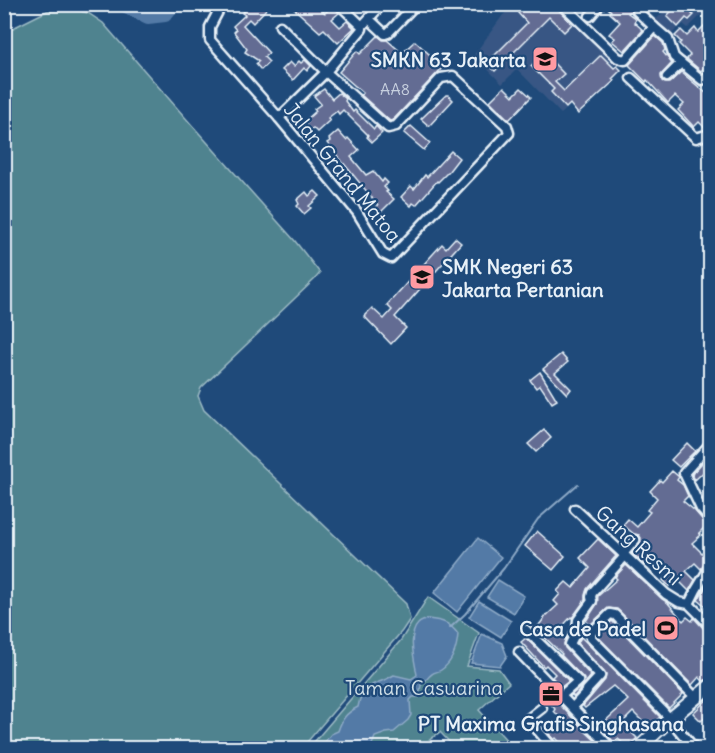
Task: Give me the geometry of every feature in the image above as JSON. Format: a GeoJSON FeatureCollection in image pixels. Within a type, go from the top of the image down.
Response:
{"type":"FeatureCollection","features":[{"type":"Feature","properties":{"kind":"main road"},"geometry":{"type":"LineString","coordinates":[[647,746],[669,720],[710,686]]}},
{"type":"Feature","properties":{"kind":"street","name":"Jalan Grand Matoa"},"geometry":{"type":"LineString","coordinates":[[222,4],[210,27],[210,40],[279,118],[357,212],[384,254],[391,258],[509,133],[507,126],[453,76],[441,78],[396,126],[388,128],[326,72],[280,26]]}},
{"type":"Feature","properties":{"kind":"street"},"geometry":{"type":"LineString","coordinates":[[339,4],[362,26]]}},
{"type":"Feature","properties":{"kind":"street"},"geometry":{"type":"LineString","coordinates":[[279,118],[326,72],[382,4]]}},
{"type":"Feature","properties":{"kind":"street"},"geometry":{"type":"LineString","coordinates":[[369,19],[385,34],[416,4]]}},
{"type":"Feature","properties":{"kind":"street"},"geometry":{"type":"LineString","coordinates":[[562,4],[618,58],[625,60],[654,27]]}},
{"type":"Feature","properties":{"kind":"street"},"geometry":{"type":"LineString","coordinates":[[590,16],[600,4]]}},
{"type":"Feature","properties":{"kind":"street"},"geometry":{"type":"LineString","coordinates":[[637,4],[637,11],[668,39],[674,57],[702,80],[711,75]]}},
{"type":"Feature","properties":{"kind":"street"},"geometry":{"type":"LineString","coordinates":[[667,77],[681,63]]}},
{"type":"Feature","properties":{"kind":"street"},"geometry":{"type":"LineString","coordinates":[[631,78],[696,138],[711,132]]}},
{"type":"Feature","properties":{"kind":"street"},"geometry":{"type":"LineString","coordinates":[[711,444],[684,473],[701,509],[711,519]]}},
{"type":"Feature","properties":{"kind":"street","name":"Gang Resmi"},"geometry":{"type":"LineString","coordinates":[[575,509],[666,594],[679,602],[689,604],[711,625]]}},
{"type":"Feature","properties":{"kind":"street"},"geometry":{"type":"LineString","coordinates":[[573,707],[588,693],[587,690],[600,676],[570,644],[577,630],[578,620],[592,601],[592,593],[635,540]]}},
{"type":"Feature","properties":{"kind":"street"},"geometry":{"type":"LineString","coordinates":[[689,604],[711,567]]}},
{"type":"Feature","properties":{"kind":"street"},"geometry":{"type":"LineString","coordinates":[[694,748],[663,711],[591,638],[591,633],[610,614],[615,615],[696,698]]}},
{"type":"Feature","properties":{"kind":"street"},"geometry":{"type":"LineString","coordinates":[[526,630],[578,681],[562,695]]}},
{"type":"Feature","properties":{"kind":"street"},"geometry":{"type":"LineString","coordinates":[[519,652],[611,748]]}},
{"type":"Feature","properties":{"kind":"street"},"geometry":{"type":"LineString","coordinates":[[542,708],[528,719],[554,748]]}},
{"type":"Feature","properties":{"kind":"shaded area","name":"SMKN 63 Jakarta"},"geometry":{"type":"Polygon","coordinates":[[[514,5],[555,5],[617,63],[561,114],[517,69],[502,84],[474,55],[503,15],[514,5]]]}},
{"type":"Feature","properties":{"kind":"shaded area"},"geometry":{"type":"Polygon","coordinates":[[[671,5],[710,6],[688,28],[683,24],[670,35],[654,21],[671,5]]]}},
{"type":"Feature","properties":{"kind":"shaded area"},"geometry":{"type":"Polygon","coordinates":[[[478,538],[501,557],[457,612],[434,593],[478,538]]]}},
{"type":"Feature","properties":{"kind":"shaded area"},"geometry":{"type":"Polygon","coordinates":[[[498,580],[524,596],[514,613],[487,597],[498,580]]]}},
{"type":"Feature","properties":{"kind":"shaded area"},"geometry":{"type":"Polygon","coordinates":[[[479,601],[511,621],[501,637],[469,617],[479,601]]]}},
{"type":"Feature","properties":{"kind":"shaded area"},"geometry":{"type":"Polygon","coordinates":[[[427,619],[441,621],[451,626],[458,634],[457,644],[449,663],[430,675],[421,685],[419,697],[413,697],[410,700],[411,715],[408,720],[394,732],[375,737],[371,747],[320,748],[331,734],[338,731],[347,714],[358,707],[360,698],[367,688],[394,675],[411,679],[417,675],[413,635],[419,623],[427,619]]]}},
{"type":"Feature","properties":{"kind":"shaded area"},"geometry":{"type":"Polygon","coordinates":[[[482,634],[502,643],[507,656],[500,666],[471,663],[482,634]]]}},
{"type":"Feature","properties":{"kind":"green space"},"geometry":{"type":"Polygon","coordinates":[[[69,8],[88,13],[103,23],[295,241],[320,273],[201,388],[198,396],[204,410],[406,604],[410,619],[402,631],[302,748],[5,748],[5,35],[13,28],[47,11],[69,8]]]}},
{"type":"Feature","properties":{"kind":"green space","name":"Taman Casuarina"},"geometry":{"type":"Polygon","coordinates":[[[428,597],[479,633],[467,666],[499,669],[509,683],[479,710],[511,745],[506,748],[455,748],[440,732],[419,748],[309,748],[401,640],[428,597]]]}},
{"type":"Feature","properties":{"kind":"building"},"geometry":{"type":"Polygon","coordinates":[[[253,4],[271,4],[253,23],[249,19],[243,25],[269,53],[264,57],[269,62],[261,70],[256,64],[259,61],[245,52],[247,49],[234,32],[236,30],[233,26],[245,15],[242,13],[253,4]]]}},
{"type":"Feature","properties":{"kind":"building"},"geometry":{"type":"Polygon","coordinates":[[[289,4],[305,4],[309,8],[312,4],[316,4],[325,13],[333,5],[339,13],[332,19],[340,27],[347,21],[354,28],[338,43],[324,29],[320,32],[289,4]]]}},
{"type":"Feature","properties":{"kind":"building"},"geometry":{"type":"Polygon","coordinates":[[[526,4],[553,4],[572,24],[564,32],[549,17],[495,71],[487,63],[527,23],[518,13],[526,4]]]}},
{"type":"Feature","properties":{"kind":"building"},"geometry":{"type":"Polygon","coordinates":[[[612,4],[630,4],[631,11],[628,13],[636,19],[634,22],[643,30],[624,51],[612,41],[615,38],[609,34],[620,22],[610,13],[608,8],[612,4]]]}},
{"type":"Feature","properties":{"kind":"building"},"geometry":{"type":"Polygon","coordinates":[[[683,4],[701,4],[689,20],[686,18],[678,27],[667,16],[677,5],[679,8],[683,4]]]}},
{"type":"Feature","properties":{"kind":"building"},"geometry":{"type":"Polygon","coordinates":[[[711,19],[711,69],[707,65],[701,71],[687,59],[690,55],[679,44],[681,42],[675,36],[681,30],[687,36],[695,28],[698,32],[711,19]]]}},
{"type":"Feature","properties":{"kind":"building"},"geometry":{"type":"Polygon","coordinates":[[[378,36],[387,40],[402,53],[415,41],[443,67],[390,121],[339,72],[357,51],[360,54],[378,36]]]}},
{"type":"Feature","properties":{"kind":"building"},"geometry":{"type":"Polygon","coordinates":[[[655,36],[663,43],[665,50],[663,52],[672,63],[661,75],[662,81],[669,83],[681,72],[707,92],[711,96],[711,126],[705,128],[699,122],[694,127],[678,110],[684,104],[675,96],[668,103],[647,80],[646,82],[629,65],[655,36]]]}},
{"type":"Feature","properties":{"kind":"building"},"geometry":{"type":"Polygon","coordinates":[[[544,53],[564,74],[555,82],[564,91],[601,55],[614,68],[617,66],[621,70],[612,79],[614,81],[578,114],[570,104],[566,108],[551,92],[554,89],[531,66],[544,53]]]}},
{"type":"Feature","properties":{"kind":"building"},"geometry":{"type":"Polygon","coordinates":[[[305,60],[311,66],[307,71],[304,68],[293,80],[282,70],[290,62],[294,66],[299,61],[301,63],[305,60]]]}},
{"type":"Feature","properties":{"kind":"building"},"geometry":{"type":"Polygon","coordinates":[[[504,87],[513,96],[521,88],[531,97],[509,120],[490,101],[504,87]]]}},
{"type":"Feature","properties":{"kind":"building"},"geometry":{"type":"Polygon","coordinates":[[[324,89],[332,99],[339,93],[346,99],[345,101],[353,112],[355,110],[374,129],[376,126],[382,133],[372,142],[343,110],[339,114],[337,111],[328,118],[330,120],[317,132],[313,128],[310,130],[305,124],[308,122],[306,120],[321,104],[314,96],[324,89]]]}},
{"type":"Feature","properties":{"kind":"building"},"geometry":{"type":"Polygon","coordinates":[[[446,95],[453,100],[429,126],[421,119],[446,95]]]}},
{"type":"Feature","properties":{"kind":"building"},"geometry":{"type":"Polygon","coordinates":[[[411,126],[430,143],[424,150],[404,133],[411,126]]]}},
{"type":"Feature","properties":{"kind":"building"},"geometry":{"type":"Polygon","coordinates":[[[338,131],[359,150],[351,157],[366,175],[373,171],[382,182],[384,179],[388,183],[384,187],[394,199],[379,214],[374,208],[378,205],[327,143],[338,131]]]}},
{"type":"Feature","properties":{"kind":"building"},"geometry":{"type":"Polygon","coordinates":[[[451,151],[459,158],[416,205],[413,203],[411,206],[401,197],[411,186],[414,189],[425,175],[427,177],[451,151]]]}},
{"type":"Feature","properties":{"kind":"building"},"geometry":{"type":"Polygon","coordinates":[[[315,191],[320,196],[304,214],[297,206],[299,204],[297,200],[306,192],[309,196],[315,191]]]}},
{"type":"Feature","properties":{"kind":"building","name":"SMK Negeri 63 Jakarta Pertanian"},"geometry":{"type":"Polygon","coordinates":[[[455,238],[461,243],[395,317],[406,328],[391,344],[364,316],[372,308],[384,319],[392,310],[387,305],[442,244],[446,248],[455,238]]]}},
{"type":"Feature","properties":{"kind":"building"},"geometry":{"type":"Polygon","coordinates":[[[561,354],[568,362],[555,373],[571,389],[567,394],[543,369],[561,354]]]}},
{"type":"Feature","properties":{"kind":"building"},"geometry":{"type":"Polygon","coordinates":[[[540,372],[557,400],[552,403],[540,385],[536,388],[530,380],[540,372]]]}},
{"type":"Feature","properties":{"kind":"building"},"geometry":{"type":"Polygon","coordinates":[[[544,430],[551,438],[536,452],[528,444],[544,430]]]}},
{"type":"Feature","properties":{"kind":"building"},"geometry":{"type":"Polygon","coordinates":[[[687,443],[695,451],[679,467],[671,460],[687,443]]]}},
{"type":"Feature","properties":{"kind":"building"},"geometry":{"type":"Polygon","coordinates":[[[711,453],[711,465],[695,480],[692,474],[711,453]]]}},
{"type":"Feature","properties":{"kind":"building"},"geometry":{"type":"Polygon","coordinates":[[[672,471],[679,477],[677,480],[683,485],[688,496],[683,501],[707,525],[692,543],[710,561],[705,563],[701,569],[695,563],[686,571],[695,580],[689,591],[677,579],[669,586],[663,580],[672,571],[663,563],[659,567],[650,559],[645,565],[632,553],[640,544],[641,538],[623,525],[628,519],[637,527],[650,512],[647,510],[657,498],[650,491],[672,471]]]}},
{"type":"Feature","properties":{"kind":"building"},"geometry":{"type":"Polygon","coordinates":[[[537,531],[565,556],[553,570],[525,546],[537,531]]]}},
{"type":"Feature","properties":{"kind":"building"},"geometry":{"type":"Polygon","coordinates":[[[598,539],[616,556],[587,589],[585,600],[572,618],[558,631],[566,638],[565,648],[591,676],[574,697],[570,696],[583,685],[584,679],[536,629],[558,605],[554,601],[560,594],[557,591],[566,582],[573,588],[590,568],[580,558],[598,539]]]}},
{"type":"Feature","properties":{"kind":"building"},"geometry":{"type":"Polygon","coordinates":[[[626,565],[668,603],[683,621],[687,617],[692,621],[694,618],[705,630],[711,631],[711,678],[703,681],[699,677],[692,685],[617,609],[608,608],[590,625],[586,621],[597,604],[598,596],[617,579],[615,577],[626,565]]]}},
{"type":"Feature","properties":{"kind":"building"},"geometry":{"type":"Polygon","coordinates":[[[711,578],[711,610],[698,600],[711,578]]]}},
{"type":"Feature","properties":{"kind":"building"},"geometry":{"type":"Polygon","coordinates":[[[612,621],[683,694],[669,708],[597,636],[612,621]]]}},
{"type":"Feature","properties":{"kind":"building"},"geometry":{"type":"Polygon","coordinates":[[[581,637],[660,717],[649,728],[633,712],[622,723],[637,738],[628,748],[618,739],[614,742],[601,725],[628,700],[623,695],[613,686],[585,708],[583,706],[605,680],[606,675],[578,643],[581,637]]]}},
{"type":"Feature","properties":{"kind":"building"},"geometry":{"type":"Polygon","coordinates":[[[526,638],[569,681],[561,687],[552,677],[555,674],[546,665],[544,667],[521,642],[526,638]]]}},
{"type":"Feature","properties":{"kind":"building"},"geometry":{"type":"Polygon","coordinates":[[[542,686],[603,748],[565,748],[556,738],[554,740],[547,731],[560,721],[558,720],[560,718],[538,689],[542,686]]]}},
{"type":"Feature","properties":{"kind":"building"},"geometry":{"type":"Polygon","coordinates":[[[711,696],[711,712],[701,721],[693,713],[711,696]]]}},
{"type":"Feature","properties":{"kind":"waterway"},"geometry":{"type":"LineString","coordinates":[[122,4],[148,17],[165,15],[174,4]]}},
{"type":"Feature","properties":{"kind":"waterway"},"geometry":{"type":"LineString","coordinates":[[450,628],[504,568],[538,519],[578,484]]}},
{"type":"Feature","properties":{"kind":"place","name":"SMKN 63 Jakarta"},"geometry":{"type":"Point","coordinates":[545,59]}},
{"type":"Feature","properties":{"kind":"place","name":"SMK Negeri 63 Jakarta Pertanian"},"geometry":{"type":"Point","coordinates":[422,277]}},
{"type":"Feature","properties":{"kind":"place","name":"Casa de Padel"},"geometry":{"type":"Point","coordinates":[666,628]}},
{"type":"Feature","properties":{"kind":"place","name":"PT Maxima Grafis Singhasana"},"geometry":{"type":"Point","coordinates":[551,694]}}]}
